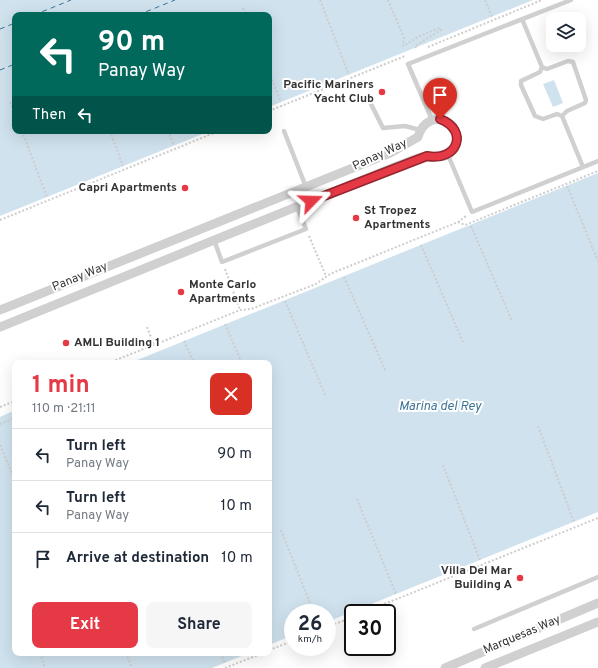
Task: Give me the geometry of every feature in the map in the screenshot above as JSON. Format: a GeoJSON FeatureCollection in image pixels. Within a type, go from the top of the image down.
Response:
{"type":"FeatureCollection","features":[{"type":"Feature","properties":{"kind":"street"},"geometry":{"type":"LineString","coordinates":[[432,120],[440,119],[447,122],[454,128],[457,134],[456,144],[448,154]]}},
{"type":"Feature","properties":{"kind":"street","name":"Panay Way"},"geometry":{"type":"LineString","coordinates":[[0,310],[390,153],[418,137],[420,130],[426,123],[432,120]]}},
{"type":"Feature","properties":{"kind":"street","name":"Panay Way"},"geometry":{"type":"LineString","coordinates":[[0,327],[397,166],[427,156],[441,157],[448,154]]}},
{"type":"Feature","properties":{"kind":"street","name":"Marquesas Way"},"geometry":{"type":"LineString","coordinates":[[447,668],[598,603]]}},
{"type":"Feature","properties":{"kind":"street","name":"Marquesas Way"},"geometry":{"type":"LineString","coordinates":[[485,668],[598,622]]}},
{"type":"Feature","properties":{"kind":"lane"},"geometry":{"type":"LineString","coordinates":[[432,120],[408,64],[571,0]]}},
{"type":"Feature","properties":{"kind":"lane"},"geometry":{"type":"LineString","coordinates":[[522,19],[542,66],[547,69],[568,61],[573,62],[586,100],[585,103],[567,111],[562,116]]}},
{"type":"Feature","properties":{"kind":"lane"},"geometry":{"type":"LineString","coordinates":[[542,66],[540,72],[521,81],[521,85],[535,116],[543,119],[557,114],[562,116],[583,167]]}},
{"type":"Feature","properties":{"kind":"lane"},"geometry":{"type":"LineString","coordinates":[[371,104],[383,128],[405,126],[420,130]]}},
{"type":"Feature","properties":{"kind":"lane"},"geometry":{"type":"LineString","coordinates":[[284,131],[306,187]]}},
{"type":"Feature","properties":{"kind":"lane"},"geometry":{"type":"LineString","coordinates":[[448,154],[472,212],[598,161]]}},
{"type":"Feature","properties":{"kind":"lane"},"geometry":{"type":"LineString","coordinates":[[214,240],[222,262],[306,229],[297,207]]}},
{"type":"Feature","properties":{"kind":"lane"},"geometry":{"type":"LineString","coordinates":[[474,629],[598,577]]}},
{"type":"Feature","properties":{"kind":"path"},"geometry":{"type":"LineString","coordinates":[[320,0],[349,75]]}},
{"type":"Feature","properties":{"kind":"path"},"geometry":{"type":"LineString","coordinates":[[388,0],[404,38],[403,46],[420,36],[440,28],[441,30],[415,46],[416,48]]}},
{"type":"Feature","properties":{"kind":"path"},"geometry":{"type":"LineString","coordinates":[[485,0],[492,16]]}},
{"type":"Feature","properties":{"kind":"path"},"geometry":{"type":"LineString","coordinates":[[243,8],[245,12]]}},
{"type":"Feature","properties":{"kind":"path"},"geometry":{"type":"LineString","coordinates":[[272,80],[281,102]]}},
{"type":"Feature","properties":{"kind":"path"},"geometry":{"type":"LineString","coordinates":[[10,102],[12,107]]}},
{"type":"Feature","properties":{"kind":"path"},"geometry":{"type":"LineString","coordinates":[[23,134],[47,197]]}},
{"type":"Feature","properties":{"kind":"path"},"geometry":{"type":"LineString","coordinates":[[111,134],[123,166]]}},
{"type":"Feature","properties":{"kind":"path"},"geometry":{"type":"LineString","coordinates":[[169,134],[174,145]]}},
{"type":"Feature","properties":{"kind":"path"},"geometry":{"type":"LineString","coordinates":[[0,220],[212,134]]}},
{"type":"Feature","properties":{"kind":"path"},"geometry":{"type":"LineString","coordinates":[[458,222],[465,225],[598,171]]}},
{"type":"Feature","properties":{"kind":"path"},"geometry":{"type":"LineString","coordinates":[[567,186],[598,261]]}},
{"type":"Feature","properties":{"kind":"path"},"geometry":{"type":"LineString","coordinates":[[115,360],[240,310],[250,309],[308,286],[326,276],[458,222],[472,212]]}},
{"type":"Feature","properties":{"kind":"path"},"geometry":{"type":"LineString","coordinates":[[471,226],[512,321]]}},
{"type":"Feature","properties":{"kind":"path"},"geometry":{"type":"LineString","coordinates":[[306,229],[326,276]]}},
{"type":"Feature","properties":{"kind":"path"},"geometry":{"type":"LineString","coordinates":[[421,245],[463,342]]}},
{"type":"Feature","properties":{"kind":"path"},"geometry":{"type":"LineString","coordinates":[[222,262],[240,310]]}},
{"type":"Feature","properties":{"kind":"path"},"geometry":{"type":"LineString","coordinates":[[344,277],[386,372]]}},
{"type":"Feature","properties":{"kind":"path"},"geometry":{"type":"LineString","coordinates":[[285,301],[326,397]]}},
{"type":"Feature","properties":{"kind":"path"},"geometry":{"type":"LineString","coordinates":[[225,324],[241,360]]}},
{"type":"Feature","properties":{"kind":"path"},"geometry":{"type":"LineString","coordinates":[[147,327],[154,344]]}},
{"type":"Feature","properties":{"kind":"path"},"geometry":{"type":"LineString","coordinates":[[184,341],[193,360]]}},
{"type":"Feature","properties":{"kind":"path"},"geometry":{"type":"LineString","coordinates":[[0,407],[12,402]]}},
{"type":"Feature","properties":{"kind":"path"},"geometry":{"type":"LineString","coordinates":[[0,424],[12,419]]}},
{"type":"Feature","properties":{"kind":"path"},"geometry":{"type":"LineString","coordinates":[[538,426],[574,522]]}},
{"type":"Feature","properties":{"kind":"path"},"geometry":{"type":"LineString","coordinates":[[0,445],[12,473]]}},
{"type":"Feature","properties":{"kind":"path"},"geometry":{"type":"LineString","coordinates":[[443,465],[480,560]]}},
{"type":"Feature","properties":{"kind":"path"},"geometry":{"type":"LineString","coordinates":[[357,499],[396,594]]}},
{"type":"Feature","properties":{"kind":"path"},"geometry":{"type":"LineString","coordinates":[[384,604],[598,518]]}},
{"type":"Feature","properties":{"kind":"path"},"geometry":{"type":"LineString","coordinates":[[281,530],[310,604]]}},
{"type":"Feature","properties":{"kind":"path"},"geometry":{"type":"LineString","coordinates":[[272,649],[284,644]]}},
{"type":"Feature","properties":{"kind":"path"},"geometry":{"type":"LineString","coordinates":[[41,656],[45,668]]}},
{"type":"Feature","properties":{"kind":"path"},"geometry":{"type":"LineString","coordinates":[[127,656],[132,668]]}},
{"type":"Feature","properties":{"kind":"path"},"geometry":{"type":"LineString","coordinates":[[222,656],[225,663]]}},
{"type":"Feature","properties":{"kind":"path"},"geometry":{"type":"LineString","coordinates":[[225,668],[255,656]]}},
{"type":"Feature","properties":{"kind":"water"},"geometry":{"type":"Polygon","coordinates":[[[0,0],[533,0],[272,106],[272,12],[12,12],[12,134],[203,134],[0,216],[0,0]]]}},
{"type":"Feature","properties":{"kind":"water"},"geometry":{"type":"Polygon","coordinates":[[[554,80],[563,103],[553,107],[543,84],[554,80]]]}},
{"type":"Feature","properties":{"kind":"water","name":"Marina del Rey"},"geometry":{"type":"Polygon","coordinates":[[[598,173],[598,512],[371,604],[344,604],[344,615],[336,618],[336,604],[284,604],[284,639],[272,644],[272,360],[137,360],[598,173]]]}},
{"type":"Feature","properties":{"kind":"water"},"geometry":{"type":"Polygon","coordinates":[[[12,411],[12,656],[242,656],[212,668],[0,668],[0,417],[12,411]]]}},
{"type":"Feature","properties":{"kind":"ferry route"},"geometry":{"type":"LineString","coordinates":[[41,12],[71,0]]}},
{"type":"Feature","properties":{"kind":"ferry route"},"geometry":{"type":"LineString","coordinates":[[145,12],[175,0]]}},
{"type":"Feature","properties":{"kind":"ferry route"},"geometry":{"type":"LineString","coordinates":[[0,29],[12,24]]}},
{"type":"Feature","properties":{"kind":"ferry route"},"geometry":{"type":"LineString","coordinates":[[0,70],[12,65]]}},
{"type":"Feature","properties":{"kind":"place","name":"Pacific Mariners Yacht Club"},"geometry":{"type":"Point","coordinates":[382,92]}},
{"type":"Feature","properties":{"kind":"place","name":"Capri Apartments"},"geometry":{"type":"Point","coordinates":[185,188]}},
{"type":"Feature","properties":{"kind":"place","name":"St Tropez Apartments"},"geometry":{"type":"Point","coordinates":[356,218]}},
{"type":"Feature","properties":{"kind":"place","name":"Monte Carlo Apartments"},"geometry":{"type":"Point","coordinates":[181,292]}},
{"type":"Feature","properties":{"kind":"place","name":"AMLI Building 1"},"geometry":{"type":"Point","coordinates":[66,343]}},
{"type":"Feature","properties":{"kind":"place","name":"Villa Del Mar Building A"},"geometry":{"type":"Point","coordinates":[520,578]}},
{"type":"Feature","properties":{"kind":"route"},"geometry":{"type":"LineString","coordinates":[[311,201],[397,166],[427,156],[441,157],[448,154],[452,151],[456,144],[457,134],[454,128],[447,122],[440,119]]}}]}
